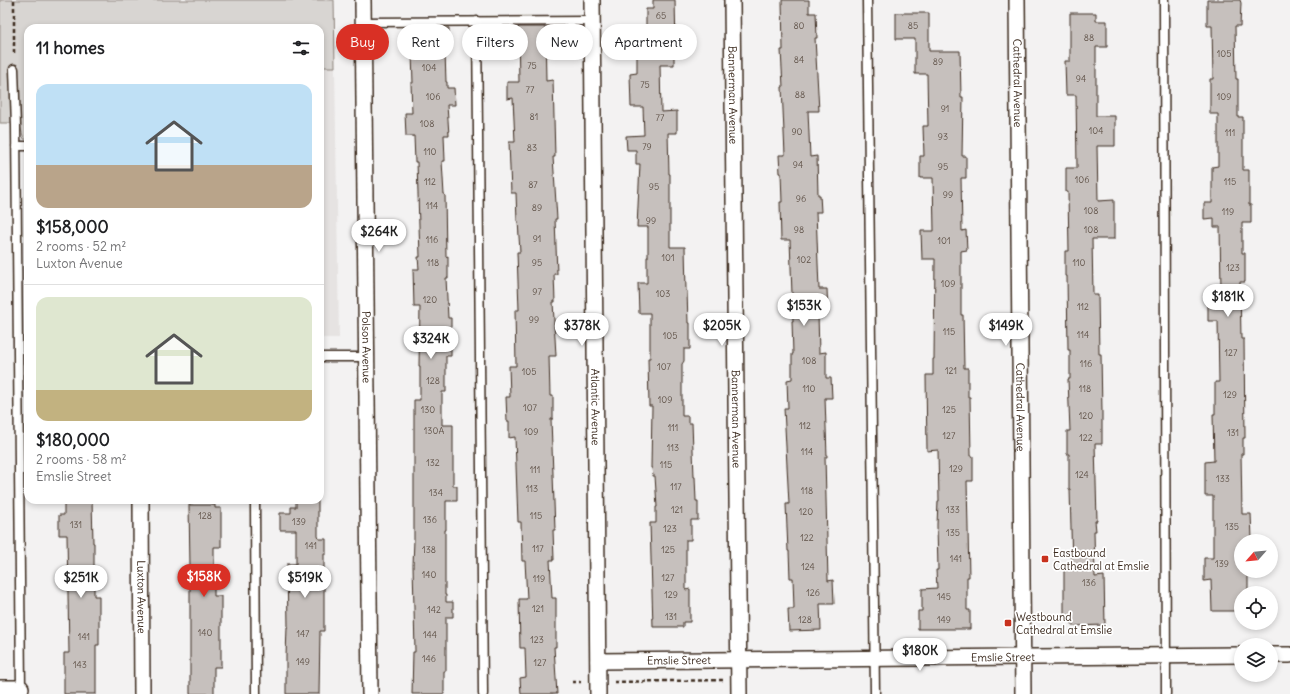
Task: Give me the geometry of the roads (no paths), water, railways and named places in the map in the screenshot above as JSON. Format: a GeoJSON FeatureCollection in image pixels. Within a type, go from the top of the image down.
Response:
{"type":"FeatureCollection","features":[{"type":"Feature","properties":{"kind":"street","name":"Polson Avenue"},"geometry":{"type":"LineString","coordinates":[[363,0],[370,694]]}},
{"type":"Feature","properties":{"kind":"street","name":"Atlantic Avenue"},"geometry":{"type":"LineString","coordinates":[[592,0],[598,688]]}},
{"type":"Feature","properties":{"kind":"street","name":"Bannerman Avenue"},"geometry":{"type":"LineString","coordinates":[[732,0],[739,687]]}},
{"type":"Feature","properties":{"kind":"street","name":"Cathedral Avenue"},"geometry":{"type":"LineString","coordinates":[[1017,0],[1023,694]]}},
{"type":"Feature","properties":{"kind":"street","name":"Luxton Avenue"},"geometry":{"type":"LineString","coordinates":[[141,504],[142,694]]}},
{"type":"Feature","properties":{"kind":"street","name":"Emslie Street"},"geometry":{"type":"LineString","coordinates":[[598,661],[1234,655]]}},
{"type":"Feature","properties":{"kind":"street"},"geometry":{"type":"LineString","coordinates":[[1278,655],[1290,655]]}},
{"type":"Feature","properties":{"kind":"street"},"geometry":{"type":"LineString","coordinates":[[0,688],[21,691]]}},
{"type":"Feature","properties":{"kind":"lane"},"geometry":{"type":"LineString","coordinates":[[867,0],[875,694]]}},
{"type":"Feature","properties":{"kind":"lane"},"geometry":{"type":"LineString","coordinates":[[1164,0],[1166,694]]}},
{"type":"Feature","properties":{"kind":"lane"},"geometry":{"type":"LineString","coordinates":[[477,21],[483,694]]}},
{"type":"Feature","properties":{"kind":"lane"},"geometry":{"type":"LineString","coordinates":[[363,22],[593,21]]}},
{"type":"Feature","properties":{"kind":"lane"},"geometry":{"type":"LineString","coordinates":[[14,69],[21,691]]}},
{"type":"Feature","properties":{"kind":"lane"},"geometry":{"type":"LineString","coordinates":[[16,146],[24,146]]}},
{"type":"Feature","properties":{"kind":"lane"},"geometry":{"type":"LineString","coordinates":[[324,357],[367,357]]}},
{"type":"Feature","properties":{"kind":"lane"},"geometry":{"type":"LineString","coordinates":[[255,504],[256,694]]}},
{"type":"Feature","properties":{"kind":"place","name":"Eastbound Cathedral at Emslie"},"geometry":{"type":"Point","coordinates":[1045,559]}},
{"type":"Feature","properties":{"kind":"place","name":"Westbound Cathedral at Emslie"},"geometry":{"type":"Point","coordinates":[1008,623]}}]}
